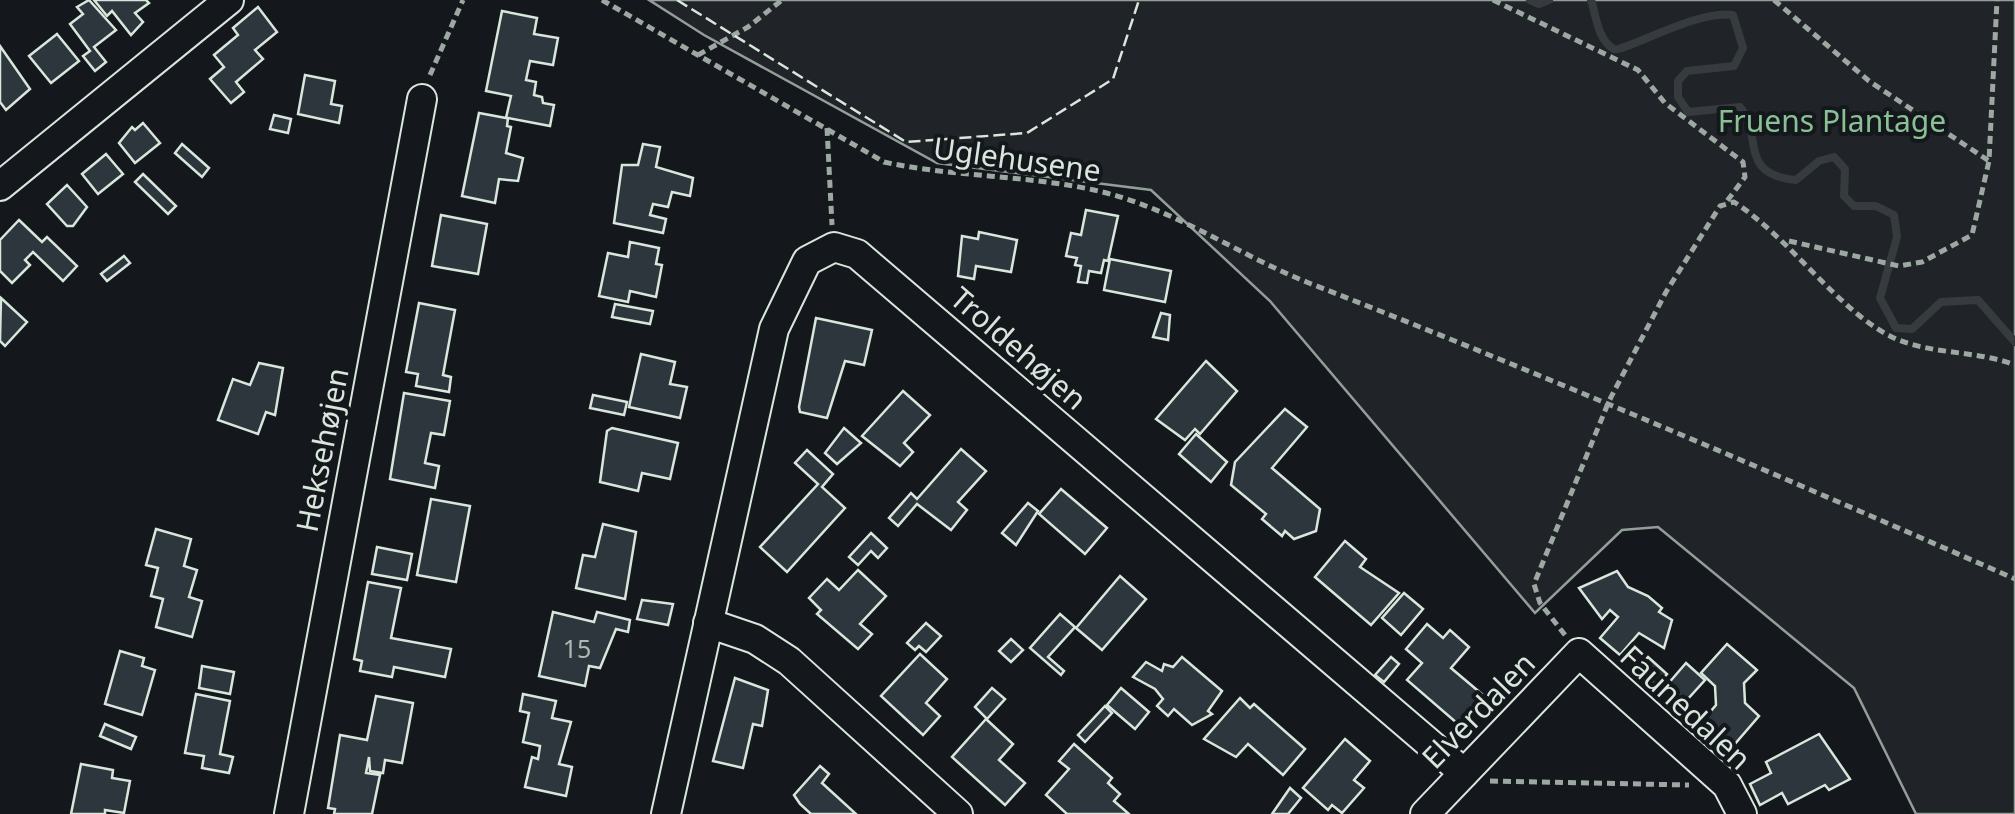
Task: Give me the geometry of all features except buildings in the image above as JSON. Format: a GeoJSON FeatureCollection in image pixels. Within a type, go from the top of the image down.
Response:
{"type":"FeatureCollection","features":[{"type":"Feature","properties":{"kind":"street"},"geometry":{"type":"LineString","coordinates":[[0,186],[229,0]]}},
{"type":"Feature","properties":{"kind":"street","name":"Heksehøjen"},"geometry":{"type":"LineString","coordinates":[[289,814],[422,99]]}},
{"type":"Feature","properties":{"kind":"street"},"geometry":{"type":"LineString","coordinates":[[666,814],[774,329],[807,261],[834,248]]}},
{"type":"Feature","properties":{"kind":"street","name":"Troldehøjen"},"geometry":{"type":"LineString","coordinates":[[834,248],[857,254],[1464,773]]}},
{"type":"Feature","properties":{"kind":"street"},"geometry":{"type":"LineString","coordinates":[[708,623],[755,639],[789,660],[958,814]]}},
{"type":"Feature","properties":{"kind":"street","name":"Elverdalen"},"geometry":{"type":"LineString","coordinates":[[1425,814],[1579,653]]}},
{"type":"Feature","properties":{"kind":"street","name":"Faunedalen"},"geometry":{"type":"LineString","coordinates":[[1579,653],[1727,786],[1742,814]]}},
{"type":"Feature","properties":{"kind":"path"},"geometry":{"type":"LineString","coordinates":[[422,99],[463,0]]}},
{"type":"Feature","properties":{"kind":"path","name":"Uglehusene"},"geometry":{"type":"LineString","coordinates":[[602,0],[884,162],[928,172],[1094,190],[1173,215],[1272,268],[1609,401],[2015,579]]}},
{"type":"Feature","properties":{"kind":"path"},"geometry":{"type":"LineString","coordinates":[[698,55],[748,27],[782,0]]}},
{"type":"Feature","properties":{"kind":"path"},"geometry":{"type":"LineString","coordinates":[[1493,0],[1638,70],[1665,103],[1744,162],[1745,177],[1725,204]]}},
{"type":"Feature","properties":{"kind":"path"},"geometry":{"type":"LineString","coordinates":[[1774,0],[1869,81],[1990,161]]}},
{"type":"Feature","properties":{"kind":"path"},"geometry":{"type":"LineString","coordinates":[[1786,240],[1899,266],[1922,262],[1972,234],[1990,161],[1997,0]]}},
{"type":"Feature","properties":{"kind":"path"},"geometry":{"type":"LineString","coordinates":[[827,128],[834,248]]}},
{"type":"Feature","properties":{"kind":"path"},"geometry":{"type":"LineString","coordinates":[[1579,653],[1540,603],[1534,584],[1609,401],[1666,292],[1720,206],[1734,202],[1786,240],[1856,312],[1893,338],[1930,349],[1991,356],[2015,364]]}},
{"type":"Feature","properties":{"kind":"path"},"geometry":{"type":"LineString","coordinates":[[1464,773],[1477,781],[1727,786]]}},
{"type":"Feature","properties":{"kind":"green space","name":"Fruens Plantage"},"geometry":{"type":"Polygon","coordinates":[[[649,0],[2015,0],[2015,814],[1916,814],[1854,688],[1658,527],[1622,530],[1535,613],[1270,301],[1151,190],[937,163],[704,35],[649,0]]]}},
{"type":"Feature","properties":{"kind":"waterway"},"geometry":{"type":"LineString","coordinates":[[1530,0],[1539,4],[1549,0]]}},
{"type":"Feature","properties":{"kind":"waterway"},"geometry":{"type":"LineString","coordinates":[[1591,0],[1601,34],[1614,49],[1700,18],[1733,15],[1743,48],[1734,66],[1687,71],[1678,81],[1678,97],[1688,112],[1740,107],[1747,118],[1759,162],[1766,170],[1796,180],[1819,161],[1834,157],[1845,169],[1844,196],[1854,206],[1876,206],[1894,215],[1897,237],[1880,298],[1896,328],[1912,329],[1941,302],[1978,300],[2015,342]]}},
{"type":"Feature","properties":{"kind":"fence"},"geometry":{"type":"LineString","coordinates":[[677,0],[906,142],[1027,133],[1113,79],[1139,0]]}}]}
